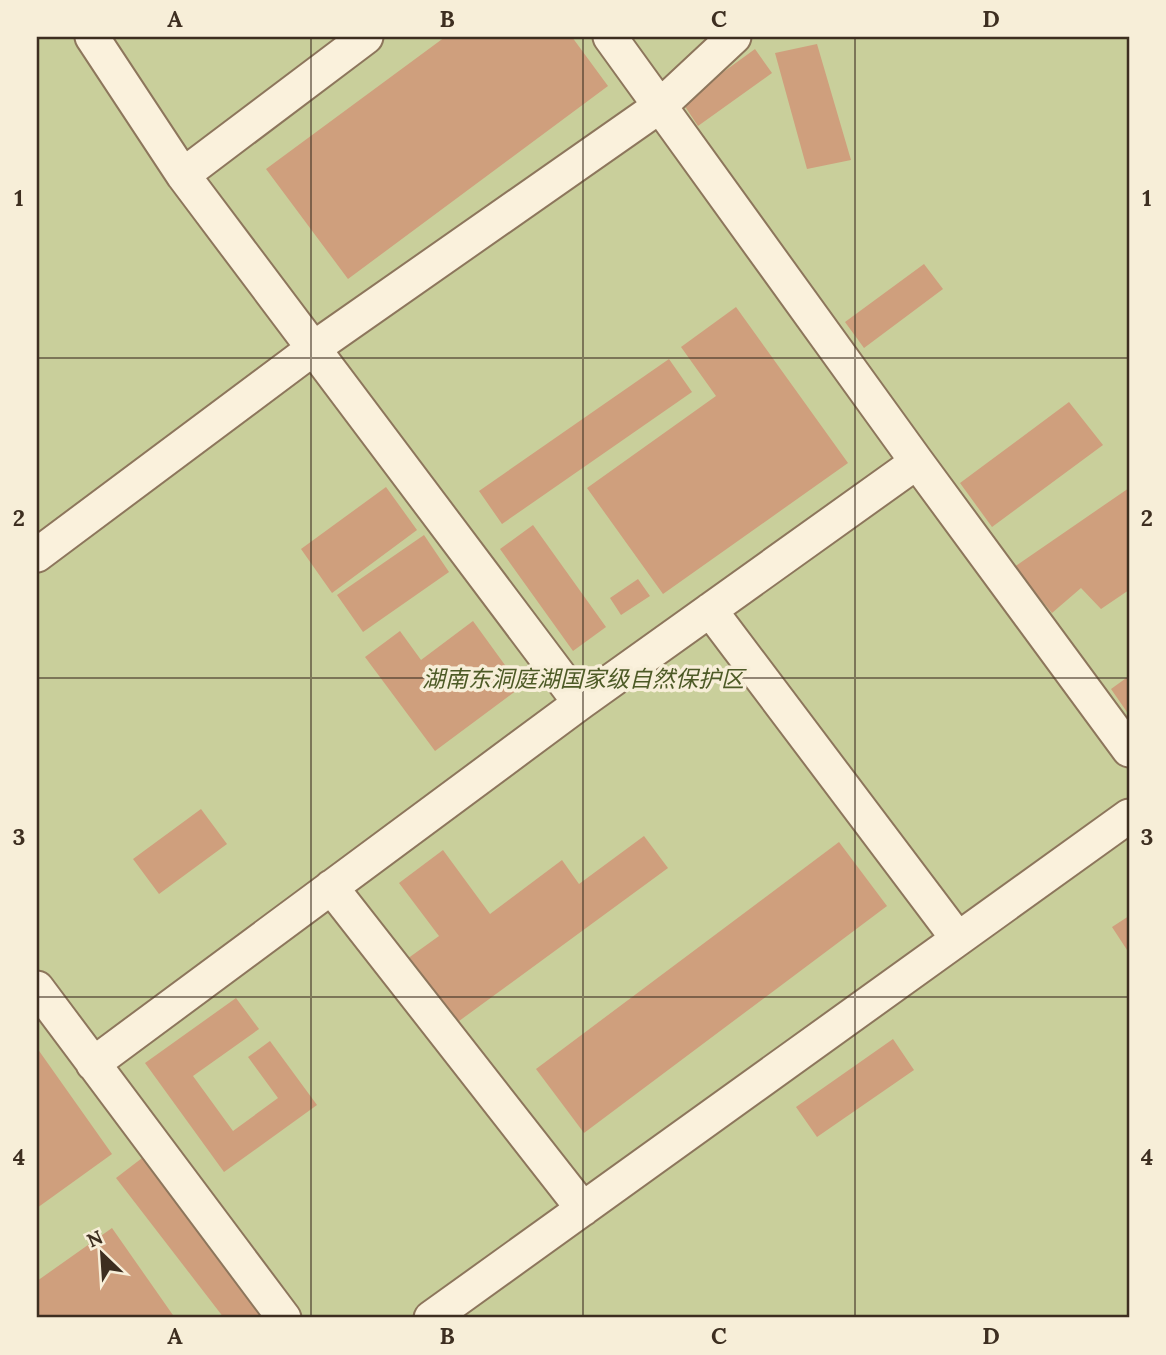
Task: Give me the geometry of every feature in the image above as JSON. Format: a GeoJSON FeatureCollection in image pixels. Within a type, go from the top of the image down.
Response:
{"type":"FeatureCollection","features":[{"type":"Feature","properties":{"kind":"street"},"geometry":{"type":"LineString","coordinates":[[92,37],[183,174],[580,703]]}},
{"type":"Feature","properties":{"kind":"street"},"geometry":{"type":"LineString","coordinates":[[183,174],[366,37]]}},
{"type":"Feature","properties":{"kind":"street"},"geometry":{"type":"LineString","coordinates":[[610,37],[1129,750]]}},
{"type":"Feature","properties":{"kind":"street"},"geometry":{"type":"LineString","coordinates":[[37,555],[314,348],[660,106],[734,37]]}},
{"type":"Feature","properties":{"kind":"street"},"geometry":{"type":"LineString","coordinates":[[93,1064],[580,703],[917,462]]}},
{"type":"Feature","properties":{"kind":"street"},"geometry":{"type":"LineString","coordinates":[[710,610],[958,939]]}},
{"type":"Feature","properties":{"kind":"street"},"geometry":{"type":"LineString","coordinates":[[431,1318],[1129,816]]}},
{"type":"Feature","properties":{"kind":"street"},"geometry":{"type":"LineString","coordinates":[[331,887],[583,1209]]}},
{"type":"Feature","properties":{"kind":"street"},"geometry":{"type":"LineString","coordinates":[[37,988],[284,1318]]}},
{"type":"Feature","properties":{"kind":"green space","name":"湖南东洞庭湖国家级自然保护区"},"geometry":{"type":"Polygon","coordinates":[[[37,37],[1129,37],[1129,1318],[37,1318],[37,37]]]}},
{"type":"Feature","properties":{"kind":"building"},"geometry":{"type":"Polygon","coordinates":[[[445,37],[572,37],[608,86],[348,279],[266,169],[445,37]]]}},
{"type":"Feature","properties":{"kind":"building"},"geometry":{"type":"Polygon","coordinates":[[[817,44],[851,160],[807,169],[775,53],[817,44]]]}},
{"type":"Feature","properties":{"kind":"building"},"geometry":{"type":"Polygon","coordinates":[[[755,49],[772,73],[698,126],[682,102],[755,49]]]}},
{"type":"Feature","properties":{"kind":"building"},"geometry":{"type":"Polygon","coordinates":[[[924,264],[943,289],[864,348],[845,322],[924,264]]]}},
{"type":"Feature","properties":{"kind":"building"},"geometry":{"type":"Polygon","coordinates":[[[736,307],[848,463],[663,594],[587,488],[716,396],[681,347],[736,307]]]}},
{"type":"Feature","properties":{"kind":"building"},"geometry":{"type":"Polygon","coordinates":[[[669,359],[692,392],[502,524],[479,491],[669,359]]]}},
{"type":"Feature","properties":{"kind":"building"},"geometry":{"type":"Polygon","coordinates":[[[1069,402],[1103,445],[992,527],[960,483],[1069,402]]]}},
{"type":"Feature","properties":{"kind":"building"},"geometry":{"type":"Polygon","coordinates":[[[386,487],[417,530],[332,593],[301,549],[386,487]]]}},
{"type":"Feature","properties":{"kind":"building"},"geometry":{"type":"Polygon","coordinates":[[[1129,488],[1129,590],[1101,609],[1081,588],[1052,613],[1014,567],[1129,488]]]}},
{"type":"Feature","properties":{"kind":"building"},"geometry":{"type":"Polygon","coordinates":[[[533,525],[606,627],[573,651],[500,549],[533,525]]]}},
{"type":"Feature","properties":{"kind":"building"},"geometry":{"type":"Polygon","coordinates":[[[424,535],[449,572],[363,632],[337,595],[424,535]]]}},
{"type":"Feature","properties":{"kind":"building"},"geometry":{"type":"Polygon","coordinates":[[[638,579],[650,596],[621,615],[610,598],[638,579]]]}},
{"type":"Feature","properties":{"kind":"building"},"geometry":{"type":"Polygon","coordinates":[[[473,621],[521,687],[435,751],[365,657],[400,631],[421,660],[473,621]]]}},
{"type":"Feature","properties":{"kind":"building"},"geometry":{"type":"Polygon","coordinates":[[[1129,676],[1129,715],[1111,689],[1129,676]]]}},
{"type":"Feature","properties":{"kind":"building"},"geometry":{"type":"Polygon","coordinates":[[[201,809],[227,844],[159,894],[133,859],[201,809]]]}},
{"type":"Feature","properties":{"kind":"building"},"geometry":{"type":"Polygon","coordinates":[[[644,836],[668,868],[455,1024],[407,959],[439,936],[399,883],[443,850],[490,914],[562,860],[579,884],[644,836]]]}},
{"type":"Feature","properties":{"kind":"building"},"geometry":{"type":"Polygon","coordinates":[[[839,842],[887,906],[584,1133],[536,1069],[839,842]]]}},
{"type":"Feature","properties":{"kind":"building"},"geometry":{"type":"Polygon","coordinates":[[[1129,916],[1129,953],[1112,927],[1129,916]]]}},
{"type":"Feature","properties":{"kind":"building"},"geometry":{"type":"Polygon","coordinates":[[[236,998],[259,1029],[193,1076],[233,1131],[278,1098],[248,1057],[270,1041],[317,1105],[224,1172],[145,1063],[236,998]]]}},
{"type":"Feature","properties":{"kind":"building"},"geometry":{"type":"Polygon","coordinates":[[[893,1039],[914,1070],[817,1137],[796,1107],[893,1039]]]}},
{"type":"Feature","properties":{"kind":"building"},"geometry":{"type":"Polygon","coordinates":[[[37,1048],[112,1154],[37,1208],[37,1048]]]}},
{"type":"Feature","properties":{"kind":"building"},"geometry":{"type":"Polygon","coordinates":[[[146,1155],[271,1318],[224,1318],[116,1178],[146,1155]]]}},
{"type":"Feature","properties":{"kind":"building"},"geometry":{"type":"Polygon","coordinates":[[[112,1228],[175,1318],[37,1318],[37,1281],[112,1228]]]}}]}
